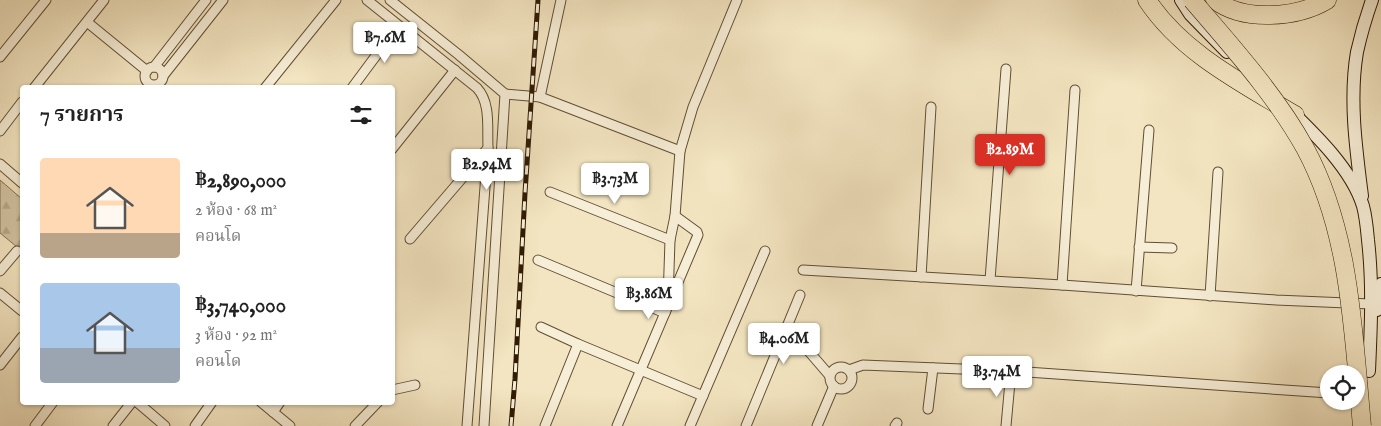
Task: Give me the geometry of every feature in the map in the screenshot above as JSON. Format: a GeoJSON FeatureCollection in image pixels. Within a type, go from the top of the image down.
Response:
{"type":"FeatureCollection","features":[{"type":"Feature","properties":{"kind":"highway"},"geometry":{"type":"LineString","coordinates":[[1147,0],[1170,28],[1212,65],[1295,115]]}},
{"type":"Feature","properties":{"kind":"highway"},"geometry":{"type":"LineString","coordinates":[[1192,0],[1245,64],[1284,116],[1306,150],[1321,184],[1335,226],[1345,272],[1352,318],[1362,426]]}},
{"type":"Feature","properties":{"kind":"highway"},"geometry":{"type":"LineString","coordinates":[[1215,0],[1240,13],[1281,15],[1322,4],[1327,0]]}},
{"type":"Feature","properties":{"kind":"main road"},"geometry":{"type":"LineString","coordinates":[[1181,0],[1190,14],[1219,44],[1313,132],[1336,159],[1363,206]]}},
{"type":"Feature","properties":{"kind":"main road"},"geometry":{"type":"LineString","coordinates":[[1369,370],[1370,260],[1356,139],[1354,82],[1363,26],[1372,0]]}},
{"type":"Feature","properties":{"kind":"main road"},"geometry":{"type":"LineString","coordinates":[[1365,383],[1369,370],[1381,284]]}},
{"type":"Feature","properties":{"kind":"main road"},"geometry":{"type":"LineString","coordinates":[[1361,410],[1362,426]]}},
{"type":"Feature","properties":{"kind":"street"},"geometry":{"type":"LineString","coordinates":[[0,57],[46,0]]}},
{"type":"Feature","properties":{"kind":"street"},"geometry":{"type":"LineString","coordinates":[[36,85],[104,0]]}},
{"type":"Feature","properties":{"kind":"street"},"geometry":{"type":"LineString","coordinates":[[141,85],[206,0]]}},
{"type":"Feature","properties":{"kind":"street"},"geometry":{"type":"LineString","coordinates":[[157,85],[223,0]]}},
{"type":"Feature","properties":{"kind":"street"},"geometry":{"type":"LineString","coordinates":[[267,85],[336,0]]}},
{"type":"Feature","properties":{"kind":"street"},"geometry":{"type":"LineString","coordinates":[[367,0],[477,88],[487,108],[488,148],[467,426]]}},
{"type":"Feature","properties":{"kind":"street"},"geometry":{"type":"LineString","coordinates":[[390,0],[505,94],[540,97],[680,151]]}},
{"type":"Feature","properties":{"kind":"street"},"geometry":{"type":"LineString","coordinates":[[540,97],[561,0]]}},
{"type":"Feature","properties":{"kind":"street"},"geometry":{"type":"LineString","coordinates":[[666,310],[670,240],[675,216],[680,151],[693,107],[737,0]]}},
{"type":"Feature","properties":{"kind":"street"},"geometry":{"type":"LineString","coordinates":[[87,22],[149,73]]}},
{"type":"Feature","properties":{"kind":"street"},"geometry":{"type":"LineString","coordinates":[[354,85],[398,26]]}},
{"type":"Feature","properties":{"kind":"street"},"geometry":{"type":"LineString","coordinates":[[149,73],[159,69],[163,76]]}},
{"type":"Feature","properties":{"kind":"street"},"geometry":{"type":"LineString","coordinates":[[990,280],[1006,69]]}},
{"type":"Feature","properties":{"kind":"street"},"geometry":{"type":"LineString","coordinates":[[395,145],[455,70]]}},
{"type":"Feature","properties":{"kind":"street"},"geometry":{"type":"LineString","coordinates":[[149,73],[149,84],[152,85]]}},
{"type":"Feature","properties":{"kind":"street"},"geometry":{"type":"LineString","coordinates":[[1062,285],[1075,90]]}},
{"type":"Feature","properties":{"kind":"street"},"geometry":{"type":"LineString","coordinates":[[484,426],[505,94]]}},
{"type":"Feature","properties":{"kind":"street"},"geometry":{"type":"LineString","coordinates":[[0,130],[20,105]]}},
{"type":"Feature","properties":{"kind":"street"},"geometry":{"type":"LineString","coordinates":[[921,277],[931,107]]}},
{"type":"Feature","properties":{"kind":"street"},"geometry":{"type":"LineString","coordinates":[[1136,291],[1148,130]]}},
{"type":"Feature","properties":{"kind":"street"},"geometry":{"type":"LineString","coordinates":[[410,238],[488,148]]}},
{"type":"Feature","properties":{"kind":"street"},"geometry":{"type":"LineString","coordinates":[[0,164],[20,181]]}},
{"type":"Feature","properties":{"kind":"street"},"geometry":{"type":"LineString","coordinates":[[1210,296],[1218,172]]}},
{"type":"Feature","properties":{"kind":"street"},"geometry":{"type":"LineString","coordinates":[[550,192],[670,240]]}},
{"type":"Feature","properties":{"kind":"street"},"geometry":{"type":"LineString","coordinates":[[617,426],[698,235],[698,232],[675,216]]}},
{"type":"Feature","properties":{"kind":"street"},"geometry":{"type":"LineString","coordinates":[[1139,247],[1172,248]]}},
{"type":"Feature","properties":{"kind":"street"},"geometry":{"type":"LineString","coordinates":[[0,271],[17,251]]}},
{"type":"Feature","properties":{"kind":"street"},"geometry":{"type":"LineString","coordinates":[[690,426],[764,251]]}},
{"type":"Feature","properties":{"kind":"street"},"geometry":{"type":"LineString","coordinates":[[538,260],[666,310]]}},
{"type":"Feature","properties":{"kind":"street"},"geometry":{"type":"LineString","coordinates":[[803,270],[990,280],[1210,296],[1371,304]]}},
{"type":"Feature","properties":{"kind":"street"},"geometry":{"type":"LineString","coordinates":[[0,293],[20,309]]}},
{"type":"Feature","properties":{"kind":"street"},"geometry":{"type":"LineString","coordinates":[[746,426],[800,296]]}},
{"type":"Feature","properties":{"kind":"street"},"geometry":{"type":"LineString","coordinates":[[787,326],[830,376],[834,386],[817,426]]}},
{"type":"Feature","properties":{"kind":"street"},"geometry":{"type":"LineString","coordinates":[[541,327],[703,396]]}},
{"type":"Feature","properties":{"kind":"street"},"geometry":{"type":"LineString","coordinates":[[0,365],[20,340]]}},
{"type":"Feature","properties":{"kind":"street"},"geometry":{"type":"LineString","coordinates":[[545,426],[578,344]]}},
{"type":"Feature","properties":{"kind":"street"},"geometry":{"type":"LineString","coordinates":[[830,376],[835,368],[840,366],[849,370],[863,366],[933,368],[1011,371],[1320,392]]}},
{"type":"Feature","properties":{"kind":"street"},"geometry":{"type":"LineString","coordinates":[[928,409],[933,368]]}},
{"type":"Feature","properties":{"kind":"street"},"geometry":{"type":"LineString","coordinates":[[834,386],[841,389],[849,386],[852,379],[849,370]]}},
{"type":"Feature","properties":{"kind":"street"},"geometry":{"type":"LineString","coordinates":[[1006,426],[1011,371]]}},
{"type":"Feature","properties":{"kind":"street"},"geometry":{"type":"LineString","coordinates":[[395,389],[415,385]]}},
{"type":"Feature","properties":{"kind":"street"},"geometry":{"type":"LineString","coordinates":[[35,426],[51,405]]}},
{"type":"Feature","properties":{"kind":"street"},"geometry":{"type":"LineString","coordinates":[[113,426],[130,405]]}},
{"type":"Feature","properties":{"kind":"street"},"geometry":{"type":"LineString","coordinates":[[140,405],[165,426]]}},
{"type":"Feature","properties":{"kind":"street"},"geometry":{"type":"LineString","coordinates":[[195,426],[210,405]]}},
{"type":"Feature","properties":{"kind":"street"},"geometry":{"type":"LineString","coordinates":[[265,405],[290,426]]}},
{"type":"Feature","properties":{"kind":"street"},"geometry":{"type":"LineString","coordinates":[[273,412],[278,405]]}},
{"type":"Feature","properties":{"kind":"street"},"geometry":{"type":"LineString","coordinates":[[355,426],[375,405]]}},
{"type":"Feature","properties":{"kind":"green space"},"geometry":{"type":"Polygon","coordinates":[[[0,180],[20,197],[20,249],[0,233],[0,180]]]}},
{"type":"Feature","properties":{"kind":"railway"},"geometry":{"type":"LineString","coordinates":[[511,426],[538,0]]}}]}
